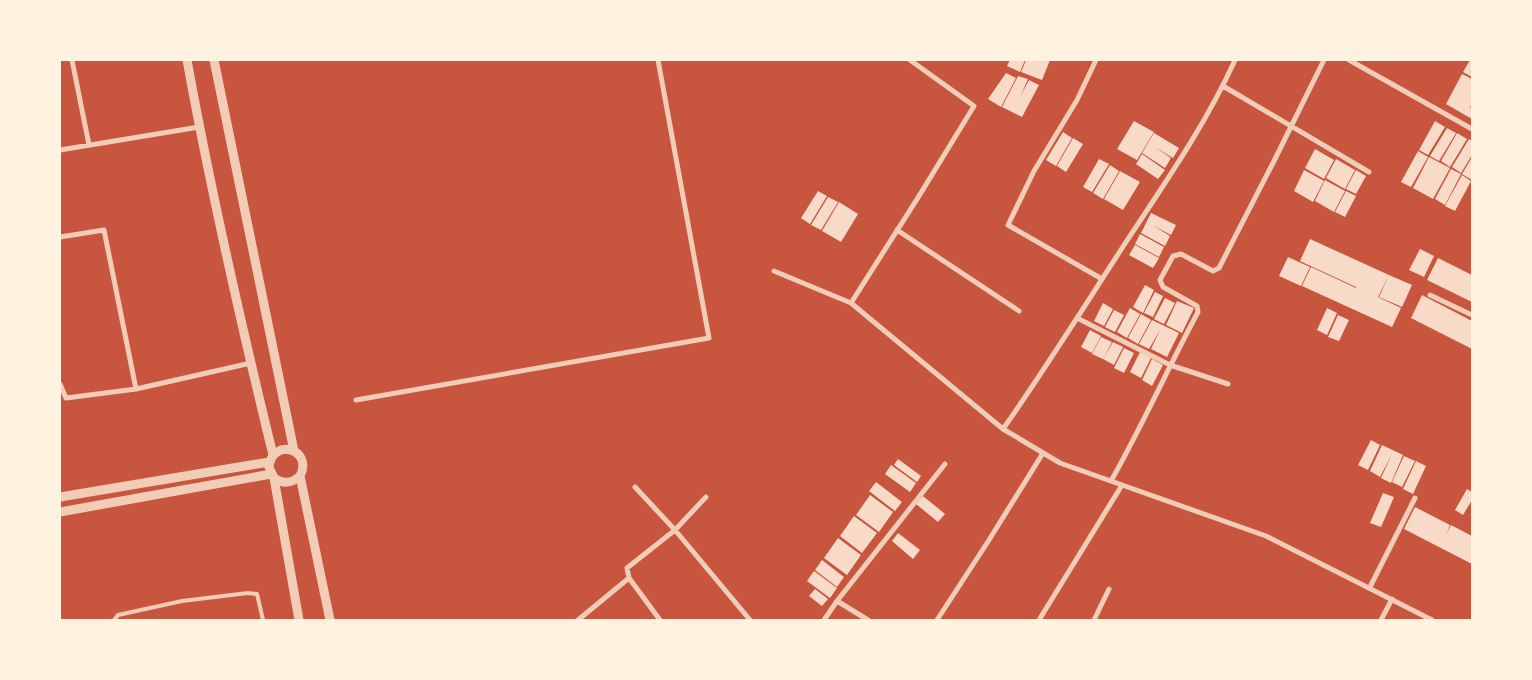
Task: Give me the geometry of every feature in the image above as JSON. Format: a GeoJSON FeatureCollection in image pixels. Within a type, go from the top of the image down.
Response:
{"type":"FeatureCollection","features":[{"type":"Feature","properties":{"kind":"street"},"geometry":{"type":"LineString","coordinates":[[72,60],[89,145]]}},
{"type":"Feature","properties":{"kind":"street"},"geometry":{"type":"LineString","coordinates":[[187,60],[199,127],[271,459],[272,476],[299,620]]}},
{"type":"Feature","properties":{"kind":"street"},"geometry":{"type":"LineString","coordinates":[[214,60],[294,451]]}},
{"type":"Feature","properties":{"kind":"street"},"geometry":{"type":"LineString","coordinates":[[356,400],[709,338],[658,60]]}},
{"type":"Feature","properties":{"kind":"street"},"geometry":{"type":"LineString","coordinates":[[851,302],[974,106],[910,60]]}},
{"type":"Feature","properties":{"kind":"street"},"geometry":{"type":"LineString","coordinates":[[1096,60],[1077,100],[1034,172],[1008,224],[1102,279]]}},
{"type":"Feature","properties":{"kind":"street"},"geometry":{"type":"LineString","coordinates":[[1003,429],[1053,357],[1166,182],[1223,86],[1235,60]]}},
{"type":"Feature","properties":{"kind":"street"},"geometry":{"type":"LineString","coordinates":[[1110,481],[1136,436],[1198,312],[1197,306],[1163,287],[1160,280],[1173,256],[1181,254],[1213,270],[1220,268],[1324,60]]}},
{"type":"Feature","properties":{"kind":"street"},"geometry":{"type":"LineString","coordinates":[[1348,60],[1472,129]]}},
{"type":"Feature","properties":{"kind":"street"},"geometry":{"type":"LineString","coordinates":[[1223,86],[1369,172]]}},
{"type":"Feature","properties":{"kind":"street"},"geometry":{"type":"LineString","coordinates":[[60,150],[199,127]]}},
{"type":"Feature","properties":{"kind":"street"},"geometry":{"type":"LineString","coordinates":[[60,237],[104,230],[136,388]]}},
{"type":"Feature","properties":{"kind":"street"},"geometry":{"type":"LineString","coordinates":[[897,230],[1019,311]]}},
{"type":"Feature","properties":{"kind":"street"},"geometry":{"type":"LineString","coordinates":[[774,271],[851,302],[1003,429],[1060,463],[1266,536],[1432,620]]}},
{"type":"Feature","properties":{"kind":"street"},"geometry":{"type":"LineString","coordinates":[[1430,295],[1472,315]]}},
{"type":"Feature","properties":{"kind":"street"},"geometry":{"type":"LineString","coordinates":[[1078,318],[1170,365],[1228,384]]}},
{"type":"Feature","properties":{"kind":"street"},"geometry":{"type":"LineString","coordinates":[[60,384],[66,398],[136,388],[251,363]]}},
{"type":"Feature","properties":{"kind":"street"},"geometry":{"type":"LineString","coordinates":[[60,497],[271,459],[283,449],[294,451],[299,455],[303,465],[300,476],[330,620]]}},
{"type":"Feature","properties":{"kind":"street"},"geometry":{"type":"LineString","coordinates":[[937,620],[1044,453]]}},
{"type":"Feature","properties":{"kind":"street"},"geometry":{"type":"LineString","coordinates":[[824,620],[945,464]]}},
{"type":"Feature","properties":{"kind":"street"},"geometry":{"type":"LineString","coordinates":[[60,512],[272,476],[284,483],[290,483],[300,476]]}},
{"type":"Feature","properties":{"kind":"street"},"geometry":{"type":"LineString","coordinates":[[1039,620],[1122,485]]}},
{"type":"Feature","properties":{"kind":"street"},"geometry":{"type":"LineString","coordinates":[[635,487],[675,530],[750,620]]}},
{"type":"Feature","properties":{"kind":"street"},"geometry":{"type":"LineString","coordinates":[[660,620],[629,578],[627,568],[675,530],[706,497]]}},
{"type":"Feature","properties":{"kind":"street"},"geometry":{"type":"LineString","coordinates":[[1370,588],[1415,498]]}},
{"type":"Feature","properties":{"kind":"street"},"geometry":{"type":"LineString","coordinates":[[578,620],[629,578]]}},
{"type":"Feature","properties":{"kind":"street"},"geometry":{"type":"LineString","coordinates":[[1094,620],[1109,589]]}},
{"type":"Feature","properties":{"kind":"street"},"geometry":{"type":"LineString","coordinates":[[1381,620],[1392,599]]}},
{"type":"Feature","properties":{"kind":"street"},"geometry":{"type":"LineString","coordinates":[[837,601],[868,620]]}},
{"type":"Feature","properties":{"kind":"lane"},"geometry":{"type":"LineString","coordinates":[[114,620],[118,615],[182,601],[248,593],[257,594],[263,620]]}},
{"type":"Feature","properties":{"kind":"building"},"geometry":{"type":"Polygon","coordinates":[[[1010,60],[1025,60],[1020,72],[1007,66],[1010,60]]]}},
{"type":"Feature","properties":{"kind":"building"},"geometry":{"type":"Polygon","coordinates":[[[1026,60],[1050,60],[1042,80],[1021,72],[1026,60]]]}},
{"type":"Feature","properties":{"kind":"building"},"geometry":{"type":"Polygon","coordinates":[[[1470,60],[1472,60],[1472,77],[1463,72],[1470,60]]]}},
{"type":"Feature","properties":{"kind":"building"},"geometry":{"type":"Polygon","coordinates":[[[1006,73],[1016,78],[1001,107],[988,99],[1006,73]]]}},
{"type":"Feature","properties":{"kind":"building"},"geometry":{"type":"Polygon","coordinates":[[[1462,74],[1472,79],[1472,104],[1469,109],[1472,106],[1472,119],[1446,104],[1462,74]]]}},
{"type":"Feature","properties":{"kind":"building"},"geometry":{"type":"Polygon","coordinates":[[[1018,76],[1028,79],[1020,97],[1029,80],[1039,85],[1022,117],[1002,107],[1018,76]]]}},
{"type":"Feature","properties":{"kind":"building"},"geometry":{"type":"Polygon","coordinates":[[[1134,121],[1154,132],[1137,160],[1117,149],[1134,121]]]}},
{"type":"Feature","properties":{"kind":"building"},"geometry":{"type":"Polygon","coordinates":[[[1435,121],[1445,127],[1428,155],[1419,150],[1435,121]]]}},
{"type":"Feature","properties":{"kind":"building"},"geometry":{"type":"Polygon","coordinates":[[[1447,128],[1456,133],[1439,161],[1430,156],[1447,128]]]}},
{"type":"Feature","properties":{"kind":"building"},"geometry":{"type":"Polygon","coordinates":[[[1063,132],[1072,138],[1056,166],[1046,160],[1063,132]]]}},
{"type":"Feature","properties":{"kind":"building"},"geometry":{"type":"Polygon","coordinates":[[[1154,133],[1179,148],[1173,158],[1155,147],[1171,158],[1165,168],[1142,153],[1154,133]]]}},
{"type":"Feature","properties":{"kind":"building"},"geometry":{"type":"Polygon","coordinates":[[[1457,133],[1467,139],[1450,167],[1441,161],[1457,133]]]}},
{"type":"Feature","properties":{"kind":"building"},"geometry":{"type":"Polygon","coordinates":[[[1073,138],[1083,144],[1066,172],[1057,166],[1073,138]]]}},
{"type":"Feature","properties":{"kind":"building"},"geometry":{"type":"Polygon","coordinates":[[[1469,139],[1472,141],[1472,155],[1461,173],[1452,167],[1469,139]]]}},
{"type":"Feature","properties":{"kind":"building"},"geometry":{"type":"Polygon","coordinates":[[[1315,149],[1334,160],[1324,179],[1305,168],[1315,149]]]}},
{"type":"Feature","properties":{"kind":"building"},"geometry":{"type":"Polygon","coordinates":[[[1418,151],[1428,157],[1411,187],[1401,182],[1418,151]]]}},
{"type":"Feature","properties":{"kind":"building"},"geometry":{"type":"Polygon","coordinates":[[[1142,154],[1165,170],[1158,179],[1136,164],[1142,154]]]}},
{"type":"Feature","properties":{"kind":"building"},"geometry":{"type":"Polygon","coordinates":[[[1429,157],[1450,168],[1433,199],[1413,188],[1429,157]]]}},
{"type":"Feature","properties":{"kind":"building"},"geometry":{"type":"Polygon","coordinates":[[[1472,157],[1472,180],[1462,174],[1472,157]]]}},
{"type":"Feature","properties":{"kind":"building"},"geometry":{"type":"Polygon","coordinates":[[[1099,159],[1109,164],[1092,192],[1083,187],[1099,159]]]}},
{"type":"Feature","properties":{"kind":"building"},"geometry":{"type":"Polygon","coordinates":[[[1336,159],[1355,170],[1345,189],[1326,178],[1336,159]]]}},
{"type":"Feature","properties":{"kind":"building"},"geometry":{"type":"Polygon","coordinates":[[[1110,165],[1119,171],[1103,199],[1093,193],[1110,165]]]}},
{"type":"Feature","properties":{"kind":"building"},"geometry":{"type":"Polygon","coordinates":[[[1451,169],[1461,174],[1445,205],[1435,199],[1451,169]]]}},
{"type":"Feature","properties":{"kind":"building"},"geometry":{"type":"Polygon","coordinates":[[[1304,170],[1324,181],[1313,202],[1294,191],[1304,170]]]}},
{"type":"Feature","properties":{"kind":"building"},"geometry":{"type":"Polygon","coordinates":[[[1356,170],[1366,176],[1356,194],[1346,189],[1356,170]]]}},
{"type":"Feature","properties":{"kind":"building"},"geometry":{"type":"Polygon","coordinates":[[[1120,171],[1140,182],[1123,210],[1104,199],[1120,171]]]}},
{"type":"Feature","properties":{"kind":"building"},"geometry":{"type":"Polygon","coordinates":[[[1462,175],[1471,181],[1455,211],[1445,206],[1462,175]]]}},
{"type":"Feature","properties":{"kind":"building"},"geometry":{"type":"Polygon","coordinates":[[[1325,180],[1345,191],[1334,212],[1315,201],[1325,180]]]}},
{"type":"Feature","properties":{"kind":"building"},"geometry":{"type":"Polygon","coordinates":[[[818,191],[827,196],[810,224],[801,218],[818,191]]]}},
{"type":"Feature","properties":{"kind":"building"},"geometry":{"type":"Polygon","coordinates":[[[1346,191],[1356,196],[1345,217],[1335,212],[1346,191]]]}},
{"type":"Feature","properties":{"kind":"building"},"geometry":{"type":"Polygon","coordinates":[[[828,197],[838,202],[821,230],[811,225],[828,197]]]}},
{"type":"Feature","properties":{"kind":"building"},"geometry":{"type":"Polygon","coordinates":[[[839,202],[858,214],[841,242],[822,231],[839,202]]]}},
{"type":"Feature","properties":{"kind":"building"},"geometry":{"type":"Polygon","coordinates":[[[1151,213],[1176,225],[1171,235],[1154,226],[1170,236],[1165,246],[1141,233],[1151,213]]]}},
{"type":"Feature","properties":{"kind":"building"},"geometry":{"type":"Polygon","coordinates":[[[1140,234],[1164,247],[1159,257],[1135,244],[1140,234]]]}},
{"type":"Feature","properties":{"kind":"building"},"geometry":{"type":"Polygon","coordinates":[[[1310,239],[1389,275],[1378,297],[1401,308],[1392,327],[1302,286],[1311,267],[1356,288],[1300,261],[1310,239]]]}},
{"type":"Feature","properties":{"kind":"building"},"geometry":{"type":"Polygon","coordinates":[[[1135,245],[1159,258],[1153,268],[1129,255],[1135,245]]]}},
{"type":"Feature","properties":{"kind":"building"},"geometry":{"type":"Polygon","coordinates":[[[1420,249],[1434,256],[1424,277],[1409,270],[1420,249]]]}},
{"type":"Feature","properties":{"kind":"building"},"geometry":{"type":"Polygon","coordinates":[[[1288,257],[1310,267],[1301,286],[1279,276],[1288,257]]]}},
{"type":"Feature","properties":{"kind":"building"},"geometry":{"type":"Polygon","coordinates":[[[1438,258],[1472,275],[1472,302],[1427,280],[1438,258]]]}},
{"type":"Feature","properties":{"kind":"building"},"geometry":{"type":"Polygon","coordinates":[[[1389,275],[1412,285],[1402,307],[1379,297],[1389,275]]]}},
{"type":"Feature","properties":{"kind":"building"},"geometry":{"type":"Polygon","coordinates":[[[1145,285],[1154,290],[1143,313],[1133,307],[1145,285]]]}},
{"type":"Feature","properties":{"kind":"building"},"geometry":{"type":"Polygon","coordinates":[[[1155,292],[1163,296],[1153,317],[1144,313],[1155,292]]]}},
{"type":"Feature","properties":{"kind":"building"},"geometry":{"type":"Polygon","coordinates":[[[1422,295],[1472,321],[1472,349],[1411,318],[1422,295]]]}},
{"type":"Feature","properties":{"kind":"building"},"geometry":{"type":"Polygon","coordinates":[[[1165,298],[1175,303],[1164,324],[1154,319],[1165,298]]]}},
{"type":"Feature","properties":{"kind":"building"},"geometry":{"type":"Polygon","coordinates":[[[1177,301],[1194,308],[1182,333],[1166,325],[1177,301]]]}},
{"type":"Feature","properties":{"kind":"building"},"geometry":{"type":"Polygon","coordinates":[[[1103,303],[1113,309],[1104,326],[1094,321],[1103,303]]]}},
{"type":"Feature","properties":{"kind":"building"},"geometry":{"type":"Polygon","coordinates":[[[1130,308],[1140,314],[1127,338],[1117,332],[1130,308]]]}},
{"type":"Feature","properties":{"kind":"building"},"geometry":{"type":"Polygon","coordinates":[[[1327,308],[1337,313],[1327,335],[1317,330],[1327,308]]]}},
{"type":"Feature","properties":{"kind":"building"},"geometry":{"type":"Polygon","coordinates":[[[1114,310],[1124,315],[1115,332],[1105,327],[1114,310]]]}},
{"type":"Feature","properties":{"kind":"building"},"geometry":{"type":"Polygon","coordinates":[[[1141,314],[1151,320],[1138,344],[1128,338],[1141,314]]]}},
{"type":"Feature","properties":{"kind":"building"},"geometry":{"type":"Polygon","coordinates":[[[1338,315],[1349,320],[1339,341],[1328,337],[1338,315]]]}},
{"type":"Feature","properties":{"kind":"building"},"geometry":{"type":"Polygon","coordinates":[[[1152,320],[1179,333],[1167,357],[1151,349],[1160,330],[1149,349],[1139,344],[1152,320]]]}},
{"type":"Feature","properties":{"kind":"building"},"geometry":{"type":"Polygon","coordinates":[[[1090,330],[1101,336],[1092,353],[1081,347],[1090,330]]]}},
{"type":"Feature","properties":{"kind":"building"},"geometry":{"type":"Polygon","coordinates":[[[1101,337],[1112,342],[1103,359],[1092,354],[1101,337]]]}},
{"type":"Feature","properties":{"kind":"building"},"geometry":{"type":"Polygon","coordinates":[[[1113,342],[1123,347],[1114,365],[1103,359],[1113,342]]]}},
{"type":"Feature","properties":{"kind":"building"},"geometry":{"type":"Polygon","coordinates":[[[1124,348],[1134,353],[1124,373],[1114,368],[1124,348]]]}},
{"type":"Feature","properties":{"kind":"building"},"geometry":{"type":"Polygon","coordinates":[[[1140,352],[1151,358],[1141,378],[1130,372],[1140,352]]]}},
{"type":"Feature","properties":{"kind":"building"},"geometry":{"type":"Polygon","coordinates":[[[1152,359],[1163,365],[1152,386],[1142,380],[1152,359]]]}},
{"type":"Feature","properties":{"kind":"building"},"geometry":{"type":"Polygon","coordinates":[[[1371,440],[1380,445],[1368,470],[1358,465],[1371,440]]]}},
{"type":"Feature","properties":{"kind":"building"},"geometry":{"type":"Polygon","coordinates":[[[1382,445],[1403,455],[1391,483],[1381,478],[1392,454],[1380,477],[1370,471],[1382,445]]]}},
{"type":"Feature","properties":{"kind":"building"},"geometry":{"type":"Polygon","coordinates":[[[1404,456],[1415,461],[1402,487],[1392,482],[1404,456]]]}},
{"type":"Feature","properties":{"kind":"building"},"geometry":{"type":"Polygon","coordinates":[[[898,459],[921,476],[917,482],[894,465],[898,459]]]}},
{"type":"Feature","properties":{"kind":"building"},"geometry":{"type":"Polygon","coordinates":[[[1416,461],[1426,466],[1413,494],[1403,489],[1416,461]]]}},
{"type":"Feature","properties":{"kind":"building"},"geometry":{"type":"Polygon","coordinates":[[[891,465],[916,483],[910,492],[885,474],[891,465]]]}},
{"type":"Feature","properties":{"kind":"building"},"geometry":{"type":"Polygon","coordinates":[[[876,482],[902,502],[895,511],[869,491],[876,482]]]}},
{"type":"Feature","properties":{"kind":"building"},"geometry":{"type":"Polygon","coordinates":[[[1467,489],[1472,492],[1472,500],[1463,515],[1455,510],[1467,489]]]}},
{"type":"Feature","properties":{"kind":"building"},"geometry":{"type":"Polygon","coordinates":[[[1383,493],[1394,497],[1381,527],[1370,523],[1383,493]]]}},
{"type":"Feature","properties":{"kind":"building"},"geometry":{"type":"Polygon","coordinates":[[[870,495],[893,512],[879,532],[856,515],[870,495]]]}},
{"type":"Feature","properties":{"kind":"building"},"geometry":{"type":"Polygon","coordinates":[[[923,496],[945,514],[938,522],[916,504],[923,496]]]}},
{"type":"Feature","properties":{"kind":"building"},"geometry":{"type":"Polygon","coordinates":[[[1415,507],[1450,525],[1446,534],[1451,525],[1472,536],[1472,564],[1404,529],[1415,507]]]}},
{"type":"Feature","properties":{"kind":"building"},"geometry":{"type":"Polygon","coordinates":[[[854,516],[877,533],[862,553],[840,536],[854,516]]]}},
{"type":"Feature","properties":{"kind":"building"},"geometry":{"type":"Polygon","coordinates":[[[898,533],[920,550],[913,559],[892,541],[898,533]]]}},
{"type":"Feature","properties":{"kind":"building"},"geometry":{"type":"Polygon","coordinates":[[[838,538],[861,555],[847,575],[824,558],[838,538]]]}},
{"type":"Feature","properties":{"kind":"building"},"geometry":{"type":"Polygon","coordinates":[[[822,560],[844,577],[837,587],[815,570],[822,560]]]}},
{"type":"Feature","properties":{"kind":"building"},"geometry":{"type":"Polygon","coordinates":[[[814,571],[837,588],[830,598],[807,581],[814,571]]]}},
{"type":"Feature","properties":{"kind":"building"},"geometry":{"type":"Polygon","coordinates":[[[815,589],[828,599],[822,606],[809,596],[815,589]]]}}]}
